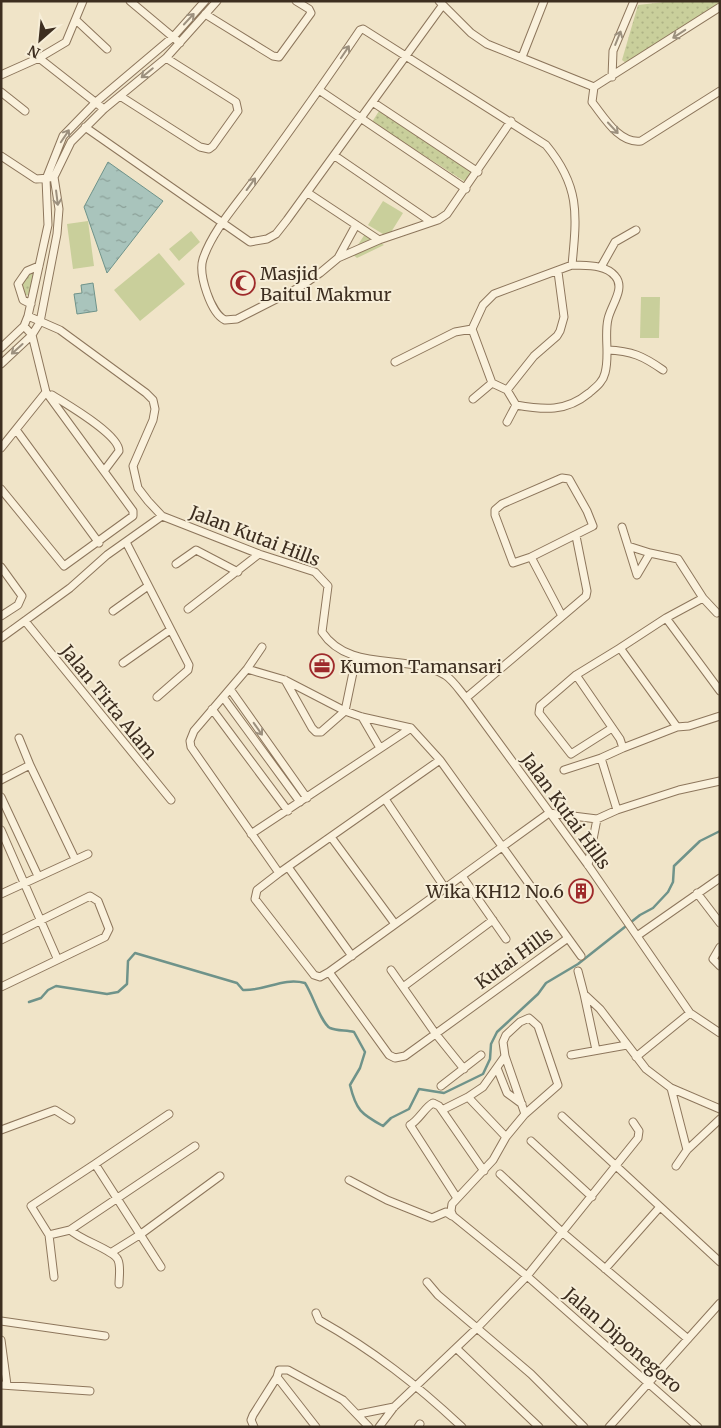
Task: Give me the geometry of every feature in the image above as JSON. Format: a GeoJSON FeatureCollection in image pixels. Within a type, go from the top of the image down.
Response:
{"type":"FeatureCollection","features":[{"type":"Feature","properties":{"kind":"street"},"geometry":{"type":"LineString","coordinates":[[1,75],[39,58],[66,42],[83,1]]}},
{"type":"Feature","properties":{"kind":"street"},"geometry":{"type":"LineString","coordinates":[[130,1],[180,44]]}},
{"type":"Feature","properties":{"kind":"street"},"geometry":{"type":"LineString","coordinates":[[1,348],[24,326],[32,304],[48,225],[46,179],[63,136],[96,102],[173,37],[205,1]]}},
{"type":"Feature","properties":{"kind":"street"},"geometry":{"type":"LineString","coordinates":[[1,364],[32,335],[40,322],[57,234],[59,209],[54,177],[71,142],[104,109],[166,58],[217,1]]}},
{"type":"Feature","properties":{"kind":"street"},"geometry":{"type":"LineString","coordinates":[[205,14],[273,56],[278,56],[311,13],[310,9],[296,1]]}},
{"type":"Feature","properties":{"kind":"street"},"geometry":{"type":"LineString","coordinates":[[522,56],[544,1]]}},
{"type":"Feature","properties":{"kind":"street"},"geometry":{"type":"LineString","coordinates":[[612,77],[613,51],[634,1]]}},
{"type":"Feature","properties":{"kind":"street"},"geometry":{"type":"LineString","coordinates":[[85,127],[250,242],[267,239],[276,234],[374,103],[404,55],[440,4],[471,34],[487,44],[522,56],[594,87]]}},
{"type":"Feature","properties":{"kind":"street"},"geometry":{"type":"LineString","coordinates":[[594,87],[720,7]]}},
{"type":"Feature","properties":{"kind":"street"},"geometry":{"type":"LineString","coordinates":[[76,20],[107,49]]}},
{"type":"Feature","properties":{"kind":"street"},"geometry":{"type":"LineString","coordinates":[[511,121],[478,172],[447,214],[338,258],[300,287],[237,319],[225,320],[219,316],[203,284],[202,266],[206,250],[320,90],[360,30],[365,29],[511,121],[546,145],[560,162],[569,178],[574,196],[575,223],[572,265]]}},
{"type":"Feature","properties":{"kind":"street"},"geometry":{"type":"LineString","coordinates":[[39,58],[104,109]]}},
{"type":"Feature","properties":{"kind":"street"},"geometry":{"type":"LineString","coordinates":[[120,96],[200,147],[209,149],[213,146],[238,111],[236,102],[166,58]]}},
{"type":"Feature","properties":{"kind":"street"},"geometry":{"type":"LineString","coordinates":[[594,87],[592,102],[616,132],[634,142],[641,141],[720,90]]}},
{"type":"Feature","properties":{"kind":"street"},"geometry":{"type":"LineString","coordinates":[[320,90],[466,188]]}},
{"type":"Feature","properties":{"kind":"street"},"geometry":{"type":"LineString","coordinates":[[1,92],[25,111]]}},
{"type":"Feature","properties":{"kind":"street"},"geometry":{"type":"LineString","coordinates":[[374,103],[478,172]]}},
{"type":"Feature","properties":{"kind":"street"},"geometry":{"type":"LineString","coordinates":[[335,156],[430,221]]}},
{"type":"Feature","properties":{"kind":"street"},"geometry":{"type":"LineString","coordinates":[[2,158],[36,179],[54,177]]}},
{"type":"Feature","properties":{"kind":"street"},"geometry":{"type":"LineString","coordinates":[[308,193],[379,240]]}},
{"type":"Feature","properties":{"kind":"street"},"geometry":{"type":"LineString","coordinates":[[338,258],[356,225]]}},
{"type":"Feature","properties":{"kind":"street"},"geometry":{"type":"LineString","coordinates":[[601,267],[615,242],[636,230]]}},
{"type":"Feature","properties":{"kind":"street"},"geometry":{"type":"LineString","coordinates":[[572,265],[601,267],[615,274],[619,281],[620,290],[607,323],[607,350],[603,380],[580,400],[568,406],[545,410],[516,405],[507,390],[492,383],[472,329],[483,305],[494,294],[558,272],[572,265]]}},
{"type":"Feature","properties":{"kind":"street"},"geometry":{"type":"LineString","coordinates":[[32,304],[23,300],[18,284],[27,271],[39,266]]}},
{"type":"Feature","properties":{"kind":"street"},"geometry":{"type":"LineString","coordinates":[[507,390],[534,356],[557,336],[560,331],[564,317],[558,272]]}},
{"type":"Feature","properties":{"kind":"street"},"geometry":{"type":"LineString","coordinates":[[28,316],[40,322]]}},
{"type":"Feature","properties":{"kind":"street","name":"Jalan Kutai Hills"},"geometry":{"type":"LineString","coordinates":[[40,322],[60,330],[153,400],[156,409],[153,420],[133,466],[138,488],[162,516],[259,554],[315,572],[328,586],[322,632],[331,643],[356,658],[428,668],[448,677],[466,698],[588,865],[634,934]]}},
{"type":"Feature","properties":{"kind":"street"},"geometry":{"type":"LineString","coordinates":[[1,489],[64,566],[132,518],[134,514],[46,392],[32,335],[24,326]]}},
{"type":"Feature","properties":{"kind":"street"},"geometry":{"type":"LineString","coordinates":[[395,362],[455,332],[472,329]]}},
{"type":"Feature","properties":{"kind":"street"},"geometry":{"type":"LineString","coordinates":[[607,350],[629,351],[646,358],[663,370]]}},
{"type":"Feature","properties":{"kind":"street"},"geometry":{"type":"LineString","coordinates":[[473,399],[492,383]]}},
{"type":"Feature","properties":{"kind":"street"},"geometry":{"type":"LineString","coordinates":[[1,448],[17,431],[46,392]]}},
{"type":"Feature","properties":{"kind":"street"},"geometry":{"type":"LineString","coordinates":[[46,392],[88,419],[115,440],[119,447],[118,454],[104,471]]}},
{"type":"Feature","properties":{"kind":"street"},"geometry":{"type":"LineString","coordinates":[[508,422],[516,405]]}},
{"type":"Feature","properties":{"kind":"street"},"geometry":{"type":"LineString","coordinates":[[17,431],[99,542]]}},
{"type":"Feature","properties":{"kind":"street"},"geometry":{"type":"LineString","coordinates":[[562,478],[569,479],[593,526],[576,536],[515,564],[512,562],[495,515],[496,510],[502,504],[562,478]]}},
{"type":"Feature","properties":{"kind":"street"},"geometry":{"type":"LineString","coordinates":[[1,638],[70,588],[107,555],[162,516]]}},
{"type":"Feature","properties":{"kind":"street"},"geometry":{"type":"LineString","coordinates":[[622,527],[637,575],[650,553]]}},
{"type":"Feature","properties":{"kind":"street"},"geometry":{"type":"LineString","coordinates":[[466,698],[588,592],[576,536]]}},
{"type":"Feature","properties":{"kind":"street"},"geometry":{"type":"LineString","coordinates":[[126,542],[188,662],[189,668],[157,697]]}},
{"type":"Feature","properties":{"kind":"street"},"geometry":{"type":"LineString","coordinates":[[628,546],[678,559],[703,598],[719,614]]}},
{"type":"Feature","properties":{"kind":"street"},"geometry":{"type":"LineString","coordinates":[[176,564],[196,550],[238,572]]}},
{"type":"Feature","properties":{"kind":"street"},"geometry":{"type":"LineString","coordinates":[[188,609],[259,554]]}},
{"type":"Feature","properties":{"kind":"street"},"geometry":{"type":"LineString","coordinates":[[531,557],[562,616]]}},
{"type":"Feature","properties":{"kind":"street"},"geometry":{"type":"LineString","coordinates":[[1,567],[22,596],[18,605],[1,616]]}},
{"type":"Feature","properties":{"kind":"street"},"geometry":{"type":"LineString","coordinates":[[113,611],[148,586]]}},
{"type":"Feature","properties":{"kind":"street"},"geometry":{"type":"LineString","coordinates":[[579,764],[539,713],[538,708],[576,675],[666,618],[703,598]]}},
{"type":"Feature","properties":{"kind":"street"},"geometry":{"type":"LineString","coordinates":[[666,618],[720,691]]}},
{"type":"Feature","properties":{"kind":"street","name":"Jalan Tirta Alam"},"geometry":{"type":"LineString","coordinates":[[24,622],[171,800]]}},
{"type":"Feature","properties":{"kind":"street"},"geometry":{"type":"LineString","coordinates":[[123,663],[170,630]]}},
{"type":"Feature","properties":{"kind":"street"},"geometry":{"type":"LineString","coordinates":[[262,647],[247,669],[194,731],[190,742],[191,747],[280,873]]}},
{"type":"Feature","properties":{"kind":"street"},"geometry":{"type":"LineString","coordinates":[[620,648],[677,727]]}},
{"type":"Feature","properties":{"kind":"street"},"geometry":{"type":"LineString","coordinates":[[285,680],[316,732],[321,732],[345,711],[356,658]]}},
{"type":"Feature","properties":{"kind":"street"},"geometry":{"type":"LineString","coordinates":[[247,669],[285,680],[345,711],[362,717],[411,728]]}},
{"type":"Feature","properties":{"kind":"street"},"geometry":{"type":"LineString","coordinates":[[576,675],[612,728],[623,748]]}},
{"type":"Feature","properties":{"kind":"street"},"geometry":{"type":"LineString","coordinates":[[230,689],[307,798]]}},
{"type":"Feature","properties":{"kind":"street"},"geometry":{"type":"LineString","coordinates":[[223,697],[300,802]]}},
{"type":"Feature","properties":{"kind":"street"},"geometry":{"type":"LineString","coordinates":[[212,709],[288,811]]}},
{"type":"Feature","properties":{"kind":"street"},"geometry":{"type":"LineString","coordinates":[[564,770],[600,758],[677,727],[689,726],[720,716]]}},
{"type":"Feature","properties":{"kind":"street"},"geometry":{"type":"LineString","coordinates":[[362,717],[380,748]]}},
{"type":"Feature","properties":{"kind":"street"},"geometry":{"type":"LineString","coordinates":[[251,834],[411,728]]}},
{"type":"Feature","properties":{"kind":"street","name":"Kutai Hills"},"geometry":{"type":"LineString","coordinates":[[329,972],[389,1055],[395,1058],[405,1056],[568,938],[440,760],[411,728]]}},
{"type":"Feature","properties":{"kind":"street"},"geometry":{"type":"LineString","coordinates":[[572,754],[612,728]]}},
{"type":"Feature","properties":{"kind":"street"},"geometry":{"type":"LineString","coordinates":[[19,738],[30,766],[75,859]]}},
{"type":"Feature","properties":{"kind":"street"},"geometry":{"type":"LineString","coordinates":[[600,758],[617,810]]}},
{"type":"Feature","properties":{"kind":"street"},"geometry":{"type":"LineString","coordinates":[[440,760],[257,890],[255,899],[314,975],[320,977],[329,972],[549,813],[597,819],[617,810],[679,790],[720,781]]}},
{"type":"Feature","properties":{"kind":"street"},"geometry":{"type":"LineString","coordinates":[[1,780],[30,766]]}},
{"type":"Feature","properties":{"kind":"street"},"geometry":{"type":"LineString","coordinates":[[1,797],[38,876]]}},
{"type":"Feature","properties":{"kind":"street"},"geometry":{"type":"LineString","coordinates":[[385,799],[445,888]]}},
{"type":"Feature","properties":{"kind":"street"},"geometry":{"type":"LineString","coordinates":[[588,865],[597,819]]}},
{"type":"Feature","properties":{"kind":"street"},"geometry":{"type":"LineString","coordinates":[[1,830],[26,883],[40,922],[57,958]]}},
{"type":"Feature","properties":{"kind":"street"},"geometry":{"type":"LineString","coordinates":[[331,837],[395,924]]}},
{"type":"Feature","properties":{"kind":"street"},"geometry":{"type":"LineString","coordinates":[[1,894],[88,854]]}},
{"type":"Feature","properties":{"kind":"street"},"geometry":{"type":"LineString","coordinates":[[288,867],[352,956]]}},
{"type":"Feature","properties":{"kind":"street"},"geometry":{"type":"LineString","coordinates":[[462,876],[506,939]]}},
{"type":"Feature","properties":{"kind":"street"},"geometry":{"type":"LineString","coordinates":[[720,878],[634,934],[690,1013],[720,1033]]}},
{"type":"Feature","properties":{"kind":"street"},"geometry":{"type":"LineString","coordinates":[[697,893],[720,923]]}},
{"type":"Feature","properties":{"kind":"street"},"geometry":{"type":"LineString","coordinates":[[1,940],[90,896],[98,900],[109,924],[107,935],[1,987]]}},
{"type":"Feature","properties":{"kind":"street"},"geometry":{"type":"LineString","coordinates":[[403,987],[493,920]]}},
{"type":"Feature","properties":{"kind":"street"},"geometry":{"type":"LineString","coordinates":[[568,938],[581,956]]}},
{"type":"Feature","properties":{"kind":"street"},"geometry":{"type":"LineString","coordinates":[[720,947],[713,959],[720,966]]}},
{"type":"Feature","properties":{"kind":"street"},"geometry":{"type":"LineString","coordinates":[[390,970],[435,1033],[464,1069]]}},
{"type":"Feature","properties":{"kind":"street"},"geometry":{"type":"LineString","coordinates":[[578,971],[596,1050]]}},
{"type":"Feature","properties":{"kind":"street"},"geometry":{"type":"LineString","coordinates":[[584,994],[600,1009],[636,1057],[650,1072],[671,1088],[720,1109]]}},
{"type":"Feature","properties":{"kind":"street"},"geometry":{"type":"LineString","coordinates":[[636,1057],[690,1013]]}},
{"type":"Feature","properties":{"kind":"street"},"geometry":{"type":"LineString","coordinates":[[453,1216],[450,1207],[494,1160],[506,1137],[525,1114],[558,1086],[538,1026],[532,1019],[520,1022],[506,1035],[503,1042],[505,1056],[525,1114]]}},
{"type":"Feature","properties":{"kind":"street"},"geometry":{"type":"LineString","coordinates":[[571,1055],[627,1045]]}},
{"type":"Feature","properties":{"kind":"street"},"geometry":{"type":"LineString","coordinates":[[441,1086],[481,1055]]}},
{"type":"Feature","properties":{"kind":"street"},"geometry":{"type":"LineString","coordinates":[[442,1110],[468,1097],[482,1087],[505,1056]]}},
{"type":"Feature","properties":{"kind":"street"},"geometry":{"type":"LineString","coordinates":[[496,1068],[507,1093],[522,1104]]}},
{"type":"Feature","properties":{"kind":"street"},"geometry":{"type":"LineString","coordinates":[[671,1088],[687,1150]]}},
{"type":"Feature","properties":{"kind":"street"},"geometry":{"type":"LineString","coordinates":[[468,1097],[506,1137]]}},
{"type":"Feature","properties":{"kind":"street"},"geometry":{"type":"LineString","coordinates":[[457,1198],[410,1125],[418,1119],[431,1103],[436,1104],[442,1110],[484,1171]]}},
{"type":"Feature","properties":{"kind":"street"},"geometry":{"type":"LineString","coordinates":[[1,1130],[55,1110],[71,1120]]}},
{"type":"Feature","properties":{"kind":"street"},"geometry":{"type":"LineString","coordinates":[[54,1277],[49,1235],[31,1206],[169,1114]]}},
{"type":"Feature","properties":{"kind":"street"},"geometry":{"type":"LineString","coordinates":[[562,1116],[659,1208],[720,1262]]}},
{"type":"Feature","properties":{"kind":"street"},"geometry":{"type":"LineString","coordinates":[[676,1166],[687,1150],[720,1118]]}},
{"type":"Feature","properties":{"kind":"street"},"geometry":{"type":"LineString","coordinates":[[379,1427],[394,1407],[478,1328],[527,1276],[638,1138],[639,1131],[633,1122]]}},
{"type":"Feature","properties":{"kind":"street"},"geometry":{"type":"LineString","coordinates":[[531,1141],[592,1196]]}},
{"type":"Feature","properties":{"kind":"street"},"geometry":{"type":"LineString","coordinates":[[49,1235],[70,1230],[195,1146]]}},
{"type":"Feature","properties":{"kind":"street"},"geometry":{"type":"LineString","coordinates":[[95,1164],[141,1234],[160,1267]]}},
{"type":"Feature","properties":{"kind":"street"},"geometry":{"type":"LineString","coordinates":[[500,1174],[562,1232],[688,1339]]}},
{"type":"Feature","properties":{"kind":"street"},"geometry":{"type":"LineString","coordinates":[[112,1252],[141,1234],[220,1176]]}},
{"type":"Feature","properties":{"kind":"street"},"geometry":{"type":"LineString","coordinates":[[349,1180],[387,1200],[432,1218],[446,1212],[453,1216]]}},
{"type":"Feature","properties":{"kind":"street"},"geometry":{"type":"LineString","coordinates":[[605,1268],[659,1208]]}},
{"type":"Feature","properties":{"kind":"street","name":"Jalan Diponegoro"},"geometry":{"type":"LineString","coordinates":[[453,1216],[527,1276],[698,1427]]}},
{"type":"Feature","properties":{"kind":"street"},"geometry":{"type":"LineString","coordinates":[[70,1230],[84,1241],[112,1252],[119,1262],[119,1284]]}},
{"type":"Feature","properties":{"kind":"street"},"geometry":{"type":"LineString","coordinates":[[427,1282],[438,1295],[531,1374],[584,1427]]}},
{"type":"Feature","properties":{"kind":"street"},"geometry":{"type":"LineString","coordinates":[[609,1427],[720,1303]]}},
{"type":"Feature","properties":{"kind":"street"},"geometry":{"type":"LineString","coordinates":[[316,1313],[319,1320],[368,1349],[418,1385],[462,1427]]}},
{"type":"Feature","properties":{"kind":"street"},"geometry":{"type":"LineString","coordinates":[[1,1321],[105,1336]]}},
{"type":"Feature","properties":{"kind":"street"},"geometry":{"type":"LineString","coordinates":[[1,1340],[4,1385],[90,1391]]}},
{"type":"Feature","properties":{"kind":"street"},"geometry":{"type":"LineString","coordinates":[[456,1348],[539,1427]]}},
{"type":"Feature","properties":{"kind":"street"},"geometry":{"type":"LineString","coordinates":[[254,1427],[251,1420],[253,1415],[279,1370],[288,1370],[343,1400],[359,1414],[369,1427]]}},
{"type":"Feature","properties":{"kind":"street"},"geometry":{"type":"LineString","coordinates":[[276,1377],[316,1427]]}},
{"type":"Feature","properties":{"kind":"street"},"geometry":{"type":"LineString","coordinates":[[359,1414],[394,1407]]}},
{"type":"Feature","properties":{"kind":"green space"},"geometry":{"type":"Polygon","coordinates":[[[673,1],[720,1],[720,7],[626,63],[622,60],[638,5],[673,1]]]}},
{"type":"Feature","properties":{"kind":"green space"},"geometry":{"type":"Polygon","coordinates":[[[379,111],[474,172],[467,183],[372,122],[379,111]]]}},
{"type":"Feature","properties":{"kind":"green space"},"geometry":{"type":"Polygon","coordinates":[[[383,201],[403,213],[388,237],[368,225],[383,201]]]}},
{"type":"Feature","properties":{"kind":"green space"},"geometry":{"type":"Polygon","coordinates":[[[88,221],[94,266],[73,269],[67,224],[88,221]]]}},
{"type":"Feature","properties":{"kind":"green space"},"geometry":{"type":"Polygon","coordinates":[[[191,231],[200,242],[179,261],[169,249],[191,231]]]}},
{"type":"Feature","properties":{"kind":"green space"},"geometry":{"type":"Polygon","coordinates":[[[365,234],[384,245],[357,258],[352,254],[365,234]]]}},
{"type":"Feature","properties":{"kind":"green space"},"geometry":{"type":"Polygon","coordinates":[[[159,253],[185,284],[140,321],[114,290],[159,253]]]}},
{"type":"Feature","properties":{"kind":"green space"},"geometry":{"type":"Polygon","coordinates":[[[30,272],[35,272],[28,295],[24,295],[21,291],[22,278],[30,272]]]}},
{"type":"Feature","properties":{"kind":"green space"},"geometry":{"type":"Polygon","coordinates":[[[641,297],[660,297],[659,338],[640,338],[641,297]]]}},
{"type":"Feature","properties":{"kind":"water"},"geometry":{"type":"Polygon","coordinates":[[[108,162],[163,201],[107,273],[84,207],[108,162]]]}},
{"type":"Feature","properties":{"kind":"water"},"geometry":{"type":"Polygon","coordinates":[[[93,283],[97,311],[77,314],[74,294],[82,293],[81,285],[93,283]]]}},
{"type":"Feature","properties":{"kind":"waterway"},"geometry":{"type":"LineString","coordinates":[[29,1002],[41,998],[48,990],[56,986],[107,994],[118,992],[127,984],[128,961],[135,953],[237,983],[243,990],[289,982],[305,983],[320,1015],[327,1025],[333,1029],[354,1032],[365,1052],[360,1068],[350,1085],[357,1106],[369,1118],[383,1126],[391,1118],[409,1109],[419,1089],[444,1093],[483,1074],[490,1059],[491,1044],[497,1032],[538,994],[546,983],[578,964],[640,915],[653,908],[668,892],[673,882],[674,866],[700,841],[720,831]]}},
{"type":"Feature","properties":{"kind":"place","name":"Masjid Baitul Makmur"},"geometry":{"type":"Point","coordinates":[243,283]}},
{"type":"Feature","properties":{"kind":"place","name":"Kumon Tamansari"},"geometry":{"type":"Point","coordinates":[322,666]}},
{"type":"Feature","properties":{"kind":"place","name":"Wika KH12 No.6"},"geometry":{"type":"Point","coordinates":[581,891]}}]}
